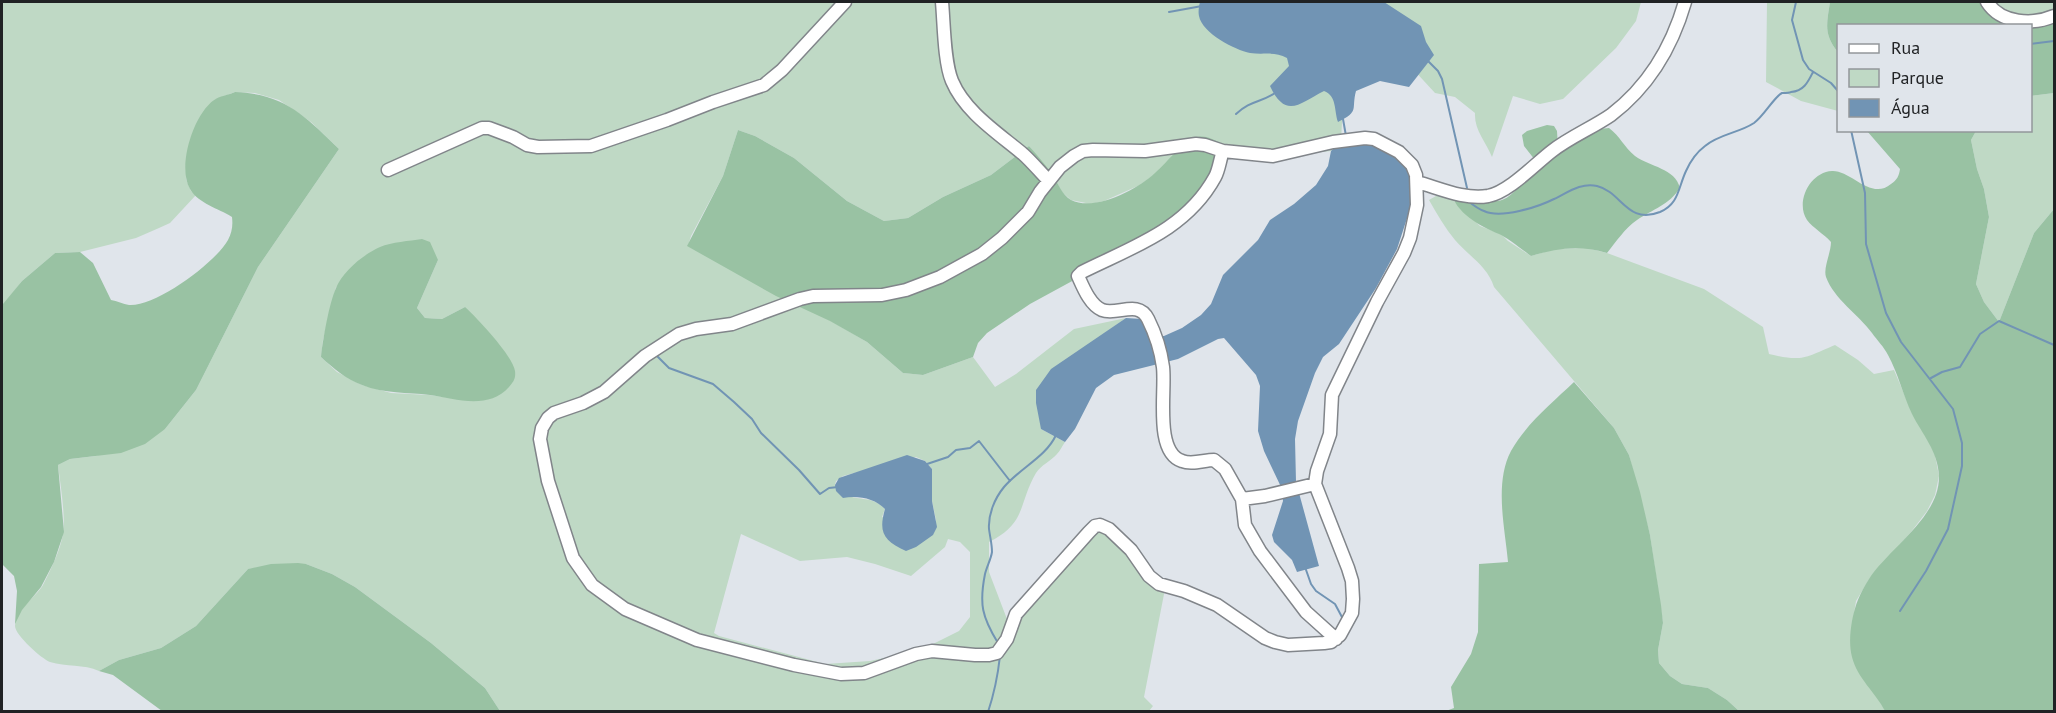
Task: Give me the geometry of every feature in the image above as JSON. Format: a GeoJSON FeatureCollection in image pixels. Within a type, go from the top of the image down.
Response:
{"type":"FeatureCollection","features":[{"type":"Feature","properties":{"kind":"street"},"geometry":{"type":"LineString","coordinates":[[388,170],[482,128],[489,128],[527,145],[538,147],[591,146],[713,102],[760,88],[782,70],[845,2]]}},
{"type":"Feature","properties":{"kind":"street"},"geometry":{"type":"LineString","coordinates":[[942,2],[949,69],[958,92],[980,118],[1024,155],[1049,181]]}},
{"type":"Feature","properties":{"kind":"street"},"geometry":{"type":"LineString","coordinates":[[1417,182],[1463,196],[1490,195],[1501,190],[1554,149],[1611,115],[1636,92],[1660,63],[1679,23],[1685,2]]}},
{"type":"Feature","properties":{"kind":"street"},"geometry":{"type":"LineString","coordinates":[[1987,2],[2001,15],[2022,22],[2044,20],[2055,16]]}},
{"type":"Feature","properties":{"kind":"street"},"geometry":{"type":"LineString","coordinates":[[1374,139],[1400,152],[1412,165],[1416,175],[1416,205],[1407,246],[1332,395],[1330,434],[1317,471],[1315,484],[1352,582],[1352,613],[1348,623],[1336,639],[1324,643],[1288,645],[1266,638],[1217,605],[1184,591],[1159,584],[1149,576],[1131,550],[1109,529],[1100,525],[1095,526],[1089,532],[1016,614],[1007,639],[997,653],[982,655],[932,651],[916,654],[854,675],[794,665],[697,640],[625,609],[592,585],[573,558],[548,481],[540,439],[542,428],[554,413],[583,403],[604,392],[645,356],[679,334],[696,328],[732,324],[800,298],[882,295],[906,290],[940,277],[982,254],[1002,238],[1028,212],[1060,167],[1083,151],[1145,152],[1196,144],[1223,151],[1273,156],[1333,142],[1374,139]]}},
{"type":"Feature","properties":{"kind":"street"},"geometry":{"type":"LineString","coordinates":[[1223,151],[1216,176],[1188,213],[1161,233],[1078,276],[1092,301],[1100,309],[1114,311],[1131,308],[1139,310],[1148,318],[1163,364],[1164,428],[1170,452],[1182,461],[1214,460],[1225,469],[1242,499],[1245,525],[1260,551],[1306,612],[1336,639]]}},
{"type":"Feature","properties":{"kind":"street"},"geometry":{"type":"LineString","coordinates":[[1242,499],[1261,497],[1315,484]]}},
{"type":"Feature","properties":{"kind":"green space"},"geometry":{"type":"Polygon","coordinates":[[[2,2],[1641,2],[1636,21],[1616,48],[1563,99],[1540,104],[1513,96],[1492,157],[1478,130],[1475,113],[1455,97],[1435,93],[1412,68],[1344,83],[1341,142],[1331,151],[1284,156],[1227,153],[1155,174],[1140,185],[1104,201],[1091,204],[1071,200],[1062,192],[1053,176],[1029,146],[991,175],[943,197],[908,218],[884,221],[847,201],[794,158],[755,136],[738,130],[723,176],[688,246],[867,342],[903,373],[923,375],[973,357],[995,387],[1016,374],[1074,329],[1126,318],[1105,333],[1041,429],[1065,442],[1057,454],[1036,473],[1020,512],[1010,528],[989,542],[989,572],[1010,627],[1084,539],[1107,524],[1165,589],[1144,697],[1153,706],[1149,711],[500,711],[485,688],[431,643],[355,587],[332,574],[306,564],[248,569],[196,626],[161,648],[119,660],[99,671],[50,662],[19,635],[15,626],[22,609],[43,585],[62,540],[64,519],[58,465],[70,459],[96,456],[165,429],[196,390],[258,267],[339,149],[311,122],[279,100],[255,93],[235,92],[214,100],[190,139],[186,179],[191,191],[196,195],[170,223],[136,238],[80,252],[55,253],[22,281],[2,307],[2,2]],[[438,260],[336,287],[321,357],[337,372],[362,385],[391,393],[473,401],[465,307],[442,319],[425,318],[417,308],[438,260]],[[916,457],[843,476],[836,481],[835,485],[852,497],[877,503],[885,509],[882,517],[933,534],[936,520],[932,501],[932,469],[925,461],[916,457]],[[741,534],[714,633],[825,664],[870,661],[921,650],[959,631],[970,617],[970,552],[960,542],[948,539],[945,547],[911,576],[847,557],[800,561],[741,534]]]}},
{"type":"Feature","properties":{"kind":"green space"},"geometry":{"type":"Polygon","coordinates":[[[1767,2],[1830,2],[1827,28],[1830,40],[1837,51],[1837,111],[1801,101],[1766,82],[1767,2]]]}},
{"type":"Feature","properties":{"kind":"green space"},"geometry":{"type":"Polygon","coordinates":[[[1830,2],[1986,2],[2019,22],[2054,19],[2054,93],[2032,96],[2032,24],[1837,24],[1837,51],[1830,40],[1827,22],[1830,2]]]}},
{"type":"Feature","properties":{"kind":"green space"},"geometry":{"type":"Polygon","coordinates":[[[1986,2],[2054,2],[2054,19],[2019,22],[1986,2]]]}},
{"type":"Feature","properties":{"kind":"green space"},"geometry":{"type":"Polygon","coordinates":[[[235,92],[268,97],[281,102],[304,117],[339,149],[258,267],[196,390],[165,429],[145,444],[121,453],[70,459],[58,465],[64,532],[54,562],[41,587],[22,610],[15,624],[17,591],[14,576],[2,564],[3,304],[22,281],[55,253],[80,252],[93,263],[111,300],[129,305],[141,304],[154,299],[199,271],[228,240],[232,229],[232,217],[204,202],[190,189],[186,179],[186,155],[194,129],[206,107],[216,99],[235,92]]]}},
{"type":"Feature","properties":{"kind":"green space"},"geometry":{"type":"Polygon","coordinates":[[[2054,93],[2054,209],[2034,233],[1999,322],[1984,302],[1976,284],[1989,217],[1971,140],[1975,132],[2032,132],[2032,96],[2054,93]]]}},
{"type":"Feature","properties":{"kind":"green space"},"geometry":{"type":"Polygon","coordinates":[[[1547,125],[1554,126],[1557,131],[1558,148],[1564,151],[1599,129],[1609,128],[1635,156],[1673,176],[1680,188],[1666,203],[1633,223],[1607,253],[1569,248],[1531,256],[1506,238],[1469,218],[1453,199],[1451,191],[1483,190],[1487,198],[1495,201],[1509,196],[1520,185],[1535,160],[1524,146],[1522,135],[1527,131],[1547,125]]]}},
{"type":"Feature","properties":{"kind":"green space"},"geometry":{"type":"Polygon","coordinates":[[[738,130],[755,136],[794,158],[847,201],[884,221],[908,218],[943,197],[991,175],[1029,146],[1068,198],[1081,203],[1092,203],[1116,197],[1138,186],[1180,148],[1198,137],[1205,137],[1224,145],[1215,182],[1142,243],[1030,304],[987,333],[978,343],[973,357],[923,375],[903,373],[867,342],[830,321],[776,296],[687,246],[723,176],[738,130]]]}},
{"type":"Feature","properties":{"kind":"green space"},"geometry":{"type":"Polygon","coordinates":[[[1868,132],[1975,132],[1971,140],[1989,217],[1976,284],[1984,302],[1999,322],[2034,233],[2054,209],[2054,711],[1885,711],[1854,665],[1850,644],[1851,626],[1860,594],[1878,567],[1923,518],[1937,491],[1939,476],[1933,451],[1912,414],[1886,352],[1830,285],[1826,277],[1826,269],[1831,242],[1809,223],[1803,205],[1811,182],[1824,173],[1839,172],[1876,189],[1891,184],[1898,176],[1900,169],[1868,132]]]}},
{"type":"Feature","properties":{"kind":"green space"},"geometry":{"type":"Polygon","coordinates":[[[1450,188],[1452,199],[1480,226],[1501,234],[1531,256],[1555,249],[1587,248],[1607,253],[1704,289],[1763,327],[1769,354],[1796,358],[1817,353],[1835,345],[1874,374],[1894,370],[1913,415],[1925,432],[1935,455],[1939,476],[1935,495],[1927,511],[1870,578],[1856,601],[1852,625],[1885,711],[1739,711],[1708,688],[1682,684],[1670,676],[1659,663],[1658,650],[1663,623],[1650,535],[1629,455],[1614,428],[1494,287],[1483,268],[1444,226],[1429,200],[1450,188]]]}},
{"type":"Feature","properties":{"kind":"green space"},"geometry":{"type":"Polygon","coordinates":[[[422,239],[430,242],[438,260],[417,308],[425,318],[442,319],[465,307],[494,337],[513,364],[515,378],[513,382],[492,399],[471,401],[371,388],[345,377],[321,357],[331,303],[339,282],[349,269],[367,254],[380,247],[422,239]]]}},
{"type":"Feature","properties":{"kind":"green space"},"geometry":{"type":"Polygon","coordinates":[[[1574,382],[1614,428],[1629,455],[1650,535],[1661,605],[1663,623],[1658,650],[1659,663],[1670,676],[1682,684],[1708,688],[1739,711],[1446,711],[1454,708],[1451,687],[1471,654],[1478,632],[1479,564],[1508,562],[1502,491],[1503,477],[1511,451],[1540,414],[1574,382]]]}},
{"type":"Feature","properties":{"kind":"green space"},"geometry":{"type":"Polygon","coordinates":[[[298,563],[332,574],[355,587],[431,643],[485,688],[500,711],[162,711],[113,675],[99,671],[119,660],[161,648],[196,626],[248,569],[271,564],[298,563]]]}},
{"type":"Feature","properties":{"kind":"water"},"geometry":{"type":"Polygon","coordinates":[[[1200,2],[1384,2],[1421,26],[1426,42],[1434,55],[1409,87],[1380,81],[1356,91],[1352,112],[1338,122],[1333,100],[1324,91],[1294,106],[1282,103],[1270,86],[1289,66],[1287,58],[1274,54],[1250,53],[1220,40],[1201,22],[1200,2]]]}},
{"type":"Feature","properties":{"kind":"water"},"geometry":{"type":"Polygon","coordinates":[[[1369,141],[1406,163],[1413,177],[1412,203],[1397,249],[1376,288],[1339,344],[1323,357],[1298,421],[1295,439],[1296,482],[1319,566],[1297,572],[1292,560],[1274,542],[1272,535],[1283,501],[1282,489],[1264,451],[1258,431],[1260,386],[1256,375],[1224,338],[1178,359],[1114,375],[1096,388],[1075,429],[1065,442],[1041,429],[1036,390],[1051,369],[1126,318],[1142,319],[1153,336],[1164,336],[1182,328],[1201,315],[1211,304],[1223,275],[1258,240],[1270,220],[1316,185],[1328,166],[1331,151],[1338,144],[1369,141]]]}},
{"type":"Feature","properties":{"kind":"water"},"geometry":{"type":"Polygon","coordinates":[[[907,455],[925,461],[932,469],[932,501],[937,527],[933,535],[906,551],[892,544],[885,535],[882,524],[885,509],[881,505],[866,498],[843,498],[836,491],[835,485],[839,478],[907,455]]]}},
{"type":"Feature","properties":{"kind":"waterway"},"geometry":{"type":"LineString","coordinates":[[1796,2],[1792,20],[1803,60],[1809,69],[1831,83],[1837,90]]}},
{"type":"Feature","properties":{"kind":"waterway"},"geometry":{"type":"LineString","coordinates":[[1169,12],[1202,6]]}},
{"type":"Feature","properties":{"kind":"waterway"},"geometry":{"type":"LineString","coordinates":[[2032,44],[2054,41]]}},
{"type":"Feature","properties":{"kind":"waterway"},"geometry":{"type":"LineString","coordinates":[[1428,61],[1442,79],[1467,188]]}},
{"type":"Feature","properties":{"kind":"waterway"},"geometry":{"type":"LineString","coordinates":[[1468,201],[1491,213],[1509,213],[1539,205],[1574,189],[1591,185],[1606,189],[1632,211],[1649,215],[1660,212],[1671,205],[1683,177],[1702,148],[1716,139],[1754,123],[1779,95],[1802,88],[1813,72]]}},
{"type":"Feature","properties":{"kind":"waterway"},"geometry":{"type":"LineString","coordinates":[[1236,114],[1246,106],[1275,93]]}},
{"type":"Feature","properties":{"kind":"waterway"},"geometry":{"type":"LineString","coordinates":[[1343,119],[1346,136]]}},
{"type":"Feature","properties":{"kind":"waterway"},"geometry":{"type":"LineString","coordinates":[[1851,132],[1865,193],[1866,244],[1886,313],[1901,342],[1953,409],[1962,443],[1962,466],[1948,529],[1926,571],[1900,611]]}},
{"type":"Feature","properties":{"kind":"waterway"},"geometry":{"type":"LineString","coordinates":[[1931,378],[1960,367],[1980,334],[1999,321],[2054,345]]}},
{"type":"Feature","properties":{"kind":"waterway"},"geometry":{"type":"LineString","coordinates":[[657,356],[669,368],[713,384],[752,419],[761,433],[820,494],[829,488],[838,487]]}},
{"type":"Feature","properties":{"kind":"waterway"},"geometry":{"type":"LineString","coordinates":[[998,643],[985,618],[982,602],[985,574],[992,552],[989,529],[991,512],[1004,487],[1046,450],[1056,435]]}},
{"type":"Feature","properties":{"kind":"waterway"},"geometry":{"type":"LineString","coordinates":[[927,464],[948,457],[956,450],[970,448],[979,441],[1010,481]]}},
{"type":"Feature","properties":{"kind":"waterway"},"geometry":{"type":"LineString","coordinates":[[1305,567],[1316,591],[1335,604],[1343,619]]}},
{"type":"Feature","properties":{"kind":"waterway"},"geometry":{"type":"LineString","coordinates":[[988,712],[996,684],[1000,656]]}}]}
